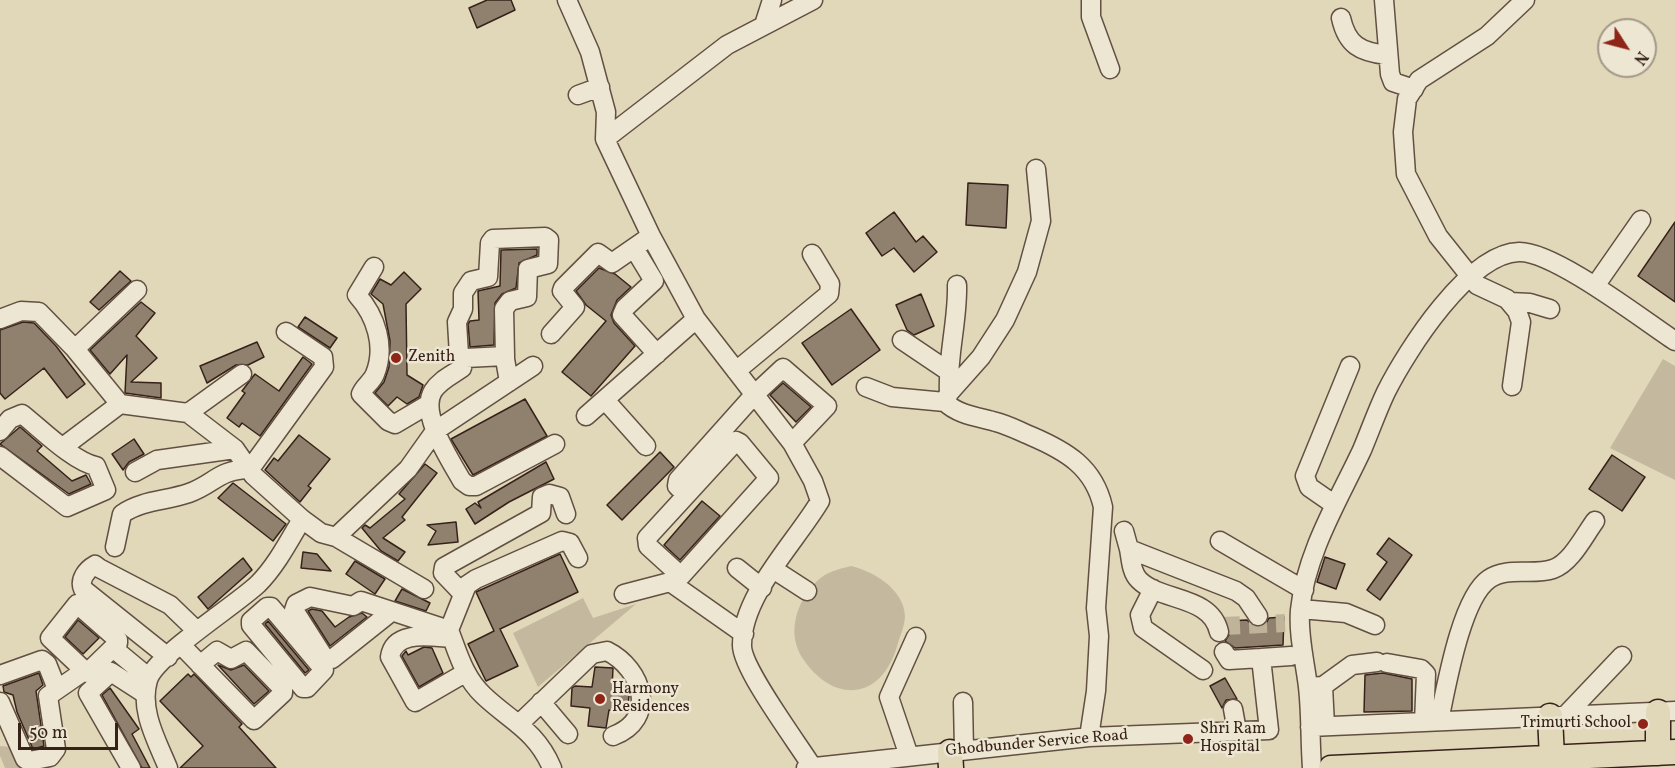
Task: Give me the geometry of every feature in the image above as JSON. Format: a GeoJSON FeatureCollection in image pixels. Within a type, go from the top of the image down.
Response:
{"type":"FeatureCollection","features":[{"type":"Feature","properties":{"kind":"main road"},"geometry":{"type":"LineString","coordinates":[[1331,768],[1667,752],[1666,711]]}},
{"type":"Feature","properties":{"kind":"main road"},"geometry":{"type":"LineString","coordinates":[[1552,758],[1557,716]]}},
{"type":"Feature","properties":{"kind":"street"},"geometry":{"type":"LineString","coordinates":[[567,0],[586,39],[600,87],[606,112],[605,139],[651,236],[696,319],[792,443],[813,481],[820,501],[751,605],[741,647],[758,683],[811,767]]}},
{"type":"Feature","properties":{"kind":"street"},"geometry":{"type":"LineString","coordinates":[[764,25],[772,0]]}},
{"type":"Feature","properties":{"kind":"street"},"geometry":{"type":"LineString","coordinates":[[605,139],[727,45],[813,0]]}},
{"type":"Feature","properties":{"kind":"street"},"geometry":{"type":"LineString","coordinates":[[1091,0],[1091,17],[1110,69]]}},
{"type":"Feature","properties":{"kind":"street"},"geometry":{"type":"LineString","coordinates":[[1384,0],[1387,55],[1393,82],[1414,89]]}},
{"type":"Feature","properties":{"kind":"street"},"geometry":{"type":"LineString","coordinates":[[1512,386],[1521,321],[1517,310],[1510,302],[1489,289],[1477,285],[1469,278],[1438,236],[1406,174],[1403,132],[1407,99],[1419,80],[1487,36],[1525,0]]}},
{"type":"Feature","properties":{"kind":"street"},"geometry":{"type":"LineString","coordinates":[[1341,18],[1344,34],[1361,50],[1387,55]]}},
{"type":"Feature","properties":{"kind":"street"},"geometry":{"type":"LineString","coordinates":[[578,95],[600,87]]}},
{"type":"Feature","properties":{"kind":"street"},"geometry":{"type":"LineString","coordinates":[[947,398],[981,357],[1005,320],[1027,272],[1041,221],[1036,169]]}},
{"type":"Feature","properties":{"kind":"street"},"geometry":{"type":"LineString","coordinates":[[1595,285],[1641,220]]}},
{"type":"Feature","properties":{"kind":"street"},"geometry":{"type":"LineString","coordinates":[[551,334],[575,307],[564,294],[563,288],[598,253],[612,263],[651,236]]}},
{"type":"Feature","properties":{"kind":"street"},"geometry":{"type":"LineString","coordinates":[[505,356],[466,358],[459,355],[457,322],[463,309],[463,293],[471,281],[488,277],[490,243],[493,239],[546,237],[549,240],[549,264],[528,269],[527,297],[510,301],[504,309],[505,356],[509,382]]}},
{"type":"Feature","properties":{"kind":"street"},"geometry":{"type":"LineString","coordinates":[[634,248],[654,281],[625,308],[622,315],[657,354]]}},
{"type":"Feature","properties":{"kind":"street"},"geometry":{"type":"LineString","coordinates":[[1312,768],[1318,727],[1316,686],[1301,645],[1295,618],[1310,562],[1335,505],[1403,360],[1431,319],[1469,278],[1503,253],[1521,252],[1536,254],[1595,285],[1675,341]]}},
{"type":"Feature","properties":{"kind":"street"},"geometry":{"type":"LineString","coordinates":[[736,371],[829,294],[830,284],[812,254]]}},
{"type":"Feature","properties":{"kind":"street"},"geometry":{"type":"LineString","coordinates":[[374,267],[357,295],[372,315],[380,346],[374,378],[362,394],[388,421],[394,424],[429,404]]}},
{"type":"Feature","properties":{"kind":"street"},"geometry":{"type":"LineString","coordinates":[[957,285],[957,309],[948,371],[947,398],[953,410],[1002,423],[1068,453],[1086,468],[1100,491],[1103,507],[1096,608],[1099,636],[1096,691],[1089,736]]}},
{"type":"Feature","properties":{"kind":"street"},"geometry":{"type":"LineString","coordinates":[[75,349],[137,290]]}},
{"type":"Feature","properties":{"kind":"street"},"geometry":{"type":"LineString","coordinates":[[1510,302],[1530,303],[1550,309]]}},
{"type":"Feature","properties":{"kind":"street"},"geometry":{"type":"LineString","coordinates":[[0,320],[21,311],[39,312],[75,349],[120,404],[188,413],[235,449],[253,475],[302,519],[321,533],[336,537],[424,590]]}},
{"type":"Feature","properties":{"kind":"street"},"geometry":{"type":"LineString","coordinates":[[586,416],[696,319]]}},
{"type":"Feature","properties":{"kind":"street"},"geometry":{"type":"LineString","coordinates":[[250,469],[324,367],[323,357],[286,332]]}},
{"type":"Feature","properties":{"kind":"street"},"geometry":{"type":"LineString","coordinates":[[902,340],[948,371]]}},
{"type":"Feature","properties":{"kind":"street"},"geometry":{"type":"LineString","coordinates":[[336,537],[408,469],[435,431],[533,366]]}},
{"type":"Feature","properties":{"kind":"street"},"geometry":{"type":"LineString","coordinates":[[1335,505],[1309,487],[1305,482],[1305,476],[1350,366]]}},
{"type":"Feature","properties":{"kind":"street"},"geometry":{"type":"LineString","coordinates":[[462,368],[439,384],[431,394],[429,404],[435,431],[462,481],[469,486],[476,486],[555,444]]}},
{"type":"Feature","properties":{"kind":"street"},"geometry":{"type":"LineString","coordinates":[[686,495],[676,486],[678,480],[754,395],[783,368],[825,403],[826,409],[792,443]]}},
{"type":"Feature","properties":{"kind":"street"},"geometry":{"type":"LineString","coordinates":[[188,413],[242,374]]}},
{"type":"Feature","properties":{"kind":"street"},"geometry":{"type":"LineString","coordinates":[[866,387],[892,398],[947,398]]}},
{"type":"Feature","properties":{"kind":"street"},"geometry":{"type":"LineString","coordinates":[[605,400],[646,446]]}},
{"type":"Feature","properties":{"kind":"street"},"geometry":{"type":"LineString","coordinates":[[63,447],[120,404]]}},
{"type":"Feature","properties":{"kind":"street"},"geometry":{"type":"LineString","coordinates":[[0,431],[10,419],[22,414],[90,466],[96,466],[106,488],[104,492],[66,507],[0,456]]}},
{"type":"Feature","properties":{"kind":"street"},"geometry":{"type":"LineString","coordinates":[[736,441],[760,465],[769,478],[681,576],[646,542],[686,495],[736,441]]}},
{"type":"Feature","properties":{"kind":"street"},"geometry":{"type":"LineString","coordinates":[[135,472],[157,460],[235,449]]}},
{"type":"Feature","properties":{"kind":"street"},"geometry":{"type":"LineString","coordinates":[[115,547],[122,514],[134,506],[190,493],[231,470],[250,469]]}},
{"type":"Feature","properties":{"kind":"street"},"geometry":{"type":"LineString","coordinates":[[462,594],[448,581],[443,573],[444,567],[542,513],[542,497],[549,494],[560,497],[566,514]]}},
{"type":"Feature","properties":{"kind":"street"},"geometry":{"type":"LineString","coordinates":[[147,686],[174,651],[258,583],[302,519]]}},
{"type":"Feature","properties":{"kind":"street"},"geometry":{"type":"LineString","coordinates":[[1432,722],[1464,621],[1487,579],[1498,574],[1553,569],[1565,562],[1594,521]]}},
{"type":"Feature","properties":{"kind":"street"},"geometry":{"type":"LineString","coordinates":[[1124,531],[1133,570],[1138,580],[1153,589],[1198,605],[1220,628]]}},
{"type":"Feature","properties":{"kind":"street"},"geometry":{"type":"LineString","coordinates":[[552,768],[545,751],[520,723],[483,695],[465,673],[450,634],[462,594],[467,585],[476,579],[541,541],[570,543],[578,558]]}},
{"type":"Feature","properties":{"kind":"street"},"geometry":{"type":"LineString","coordinates":[[1220,541],[1304,590]]}},
{"type":"Feature","properties":{"kind":"street"},"geometry":{"type":"LineString","coordinates":[[1129,549],[1236,591],[1246,598],[1258,616]]}},
{"type":"Feature","properties":{"kind":"street"},"geometry":{"type":"LineString","coordinates":[[197,631],[170,605],[99,568],[90,568],[81,584],[83,589],[174,651],[200,665],[254,720],[283,693],[246,651],[231,658],[217,651],[200,665]]}},
{"type":"Feature","properties":{"kind":"street"},"geometry":{"type":"LineString","coordinates":[[737,568],[762,588]]}},
{"type":"Feature","properties":{"kind":"street"},"geometry":{"type":"LineString","coordinates":[[774,569],[807,591]]}},
{"type":"Feature","properties":{"kind":"street"},"geometry":{"type":"LineString","coordinates":[[624,594],[670,582],[744,634]]}},
{"type":"Feature","properties":{"kind":"street"},"geometry":{"type":"LineString","coordinates":[[318,589],[335,591],[450,634]]}},
{"type":"Feature","properties":{"kind":"street"},"geometry":{"type":"LineString","coordinates":[[1153,589],[1140,615],[1143,628],[1203,670]]}},
{"type":"Feature","properties":{"kind":"street"},"geometry":{"type":"LineString","coordinates":[[243,595],[259,614]]}},
{"type":"Feature","properties":{"kind":"street"},"geometry":{"type":"LineString","coordinates":[[361,601],[353,606],[310,597],[297,604],[294,610],[296,617],[324,657],[332,659],[391,612]]}},
{"type":"Feature","properties":{"kind":"street"},"geometry":{"type":"LineString","coordinates":[[0,702],[25,759],[29,761],[50,757],[56,749],[46,700],[48,696],[84,671],[90,671],[118,643],[116,636],[77,604],[50,638],[84,671]]}},
{"type":"Feature","properties":{"kind":"street"},"geometry":{"type":"LineString","coordinates":[[1295,618],[1357,615],[1376,625]]}},
{"type":"Feature","properties":{"kind":"street"},"geometry":{"type":"LineString","coordinates":[[450,634],[409,637],[393,648],[390,657],[415,702],[465,673]]}},
{"type":"Feature","properties":{"kind":"street"},"geometry":{"type":"LineString","coordinates":[[909,756],[889,697],[916,637]]}},
{"type":"Feature","properties":{"kind":"street"},"geometry":{"type":"LineString","coordinates":[[113,648],[147,686],[149,722],[168,768]]}},
{"type":"Feature","properties":{"kind":"street"},"geometry":{"type":"LineString","coordinates":[[520,723],[592,654],[607,651],[628,667],[641,696],[642,705],[628,730],[613,736]]}},
{"type":"Feature","properties":{"kind":"street"},"geometry":{"type":"LineString","coordinates":[[1224,652],[1228,660],[1291,656]]}},
{"type":"Feature","properties":{"kind":"street"},"geometry":{"type":"LineString","coordinates":[[1557,716],[1622,656]]}},
{"type":"Feature","properties":{"kind":"street","name":"Ghodbunder Service Road"},"geometry":{"type":"LineString","coordinates":[[811,767],[909,756],[955,756],[1089,736],[1269,730],[1261,658]]}},
{"type":"Feature","properties":{"kind":"street"},"geometry":{"type":"LineString","coordinates":[[0,675],[42,660],[47,664],[57,689]]}},
{"type":"Feature","properties":{"kind":"street"},"geometry":{"type":"LineString","coordinates":[[1316,686],[1352,665],[1382,662],[1420,669],[1425,674],[1432,722]]}},
{"type":"Feature","properties":{"kind":"street"},"geometry":{"type":"LineString","coordinates":[[130,768],[88,693],[111,672],[147,686]]}},
{"type":"Feature","properties":{"kind":"street"},"geometry":{"type":"LineString","coordinates":[[541,702],[568,734]]}},
{"type":"Feature","properties":{"kind":"street"},"geometry":{"type":"LineString","coordinates":[[955,756],[963,702]]}},
{"type":"Feature","properties":{"kind":"street"},"geometry":{"type":"LineString","coordinates":[[1233,709],[1237,731]]}},
{"type":"Feature","properties":{"kind":"street"},"geometry":{"type":"LineString","coordinates":[[1318,727],[1666,711]]}},
{"type":"Feature","properties":{"kind":"shaded area"},"geometry":{"type":"Polygon","coordinates":[[[1663,359],[1675,366],[1675,480],[1610,448],[1663,359]]]}},
{"type":"Feature","properties":{"kind":"shaded area"},"geometry":{"type":"Polygon","coordinates":[[[851,566],[869,572],[886,583],[899,598],[905,616],[903,629],[891,661],[882,675],[870,685],[858,690],[844,690],[816,674],[803,659],[795,639],[794,629],[799,608],[817,581],[829,573],[851,566]]]}},
{"type":"Feature","properties":{"kind":"shaded area"},"geometry":{"type":"Polygon","coordinates":[[[583,598],[593,618],[636,604],[538,687],[513,633],[583,598]]]}},
{"type":"Feature","properties":{"kind":"shaded area"},"geometry":{"type":"Polygon","coordinates":[[[0,746],[11,747],[23,768],[5,768],[0,756],[0,746]]]}},
{"type":"Feature","properties":{"kind":"building"},"geometry":{"type":"Polygon","coordinates":[[[487,0],[511,0],[515,10],[477,28],[469,8],[487,0]]]}},
{"type":"Feature","properties":{"kind":"building"},"geometry":{"type":"Polygon","coordinates":[[[968,183],[1008,185],[1006,228],[966,225],[968,183]]]}},
{"type":"Feature","properties":{"kind":"building"},"geometry":{"type":"Polygon","coordinates":[[[894,212],[916,242],[923,236],[937,252],[914,272],[894,248],[882,256],[866,233],[894,212]]]}},
{"type":"Feature","properties":{"kind":"building"},"geometry":{"type":"Polygon","coordinates":[[[1675,222],[1675,302],[1638,276],[1675,222]]]}},
{"type":"Feature","properties":{"kind":"building"},"geometry":{"type":"Polygon","coordinates":[[[537,249],[537,255],[519,263],[516,288],[502,294],[495,303],[494,345],[470,347],[468,324],[470,321],[479,320],[478,291],[500,286],[501,250],[537,249]]]}},
{"type":"Feature","properties":{"kind":"building"},"geometry":{"type":"Polygon","coordinates":[[[599,268],[615,274],[631,287],[617,300],[611,315],[614,323],[635,346],[591,396],[562,372],[606,321],[586,305],[576,291],[599,268]]]}},
{"type":"Feature","properties":{"kind":"building"},"geometry":{"type":"Polygon","coordinates":[[[120,271],[131,281],[99,310],[90,302],[120,271]]]}},
{"type":"Feature","properties":{"kind":"building"},"geometry":{"type":"Polygon","coordinates":[[[404,272],[421,289],[406,304],[407,375],[423,385],[419,397],[407,404],[397,397],[388,406],[375,393],[384,382],[389,367],[390,341],[383,304],[371,294],[380,279],[391,285],[404,272]]]}},
{"type":"Feature","properties":{"kind":"building"},"geometry":{"type":"Polygon","coordinates":[[[921,294],[934,326],[914,335],[907,330],[896,305],[921,294]]]}},
{"type":"Feature","properties":{"kind":"building"},"geometry":{"type":"Polygon","coordinates":[[[141,302],[155,313],[136,336],[157,358],[131,382],[161,383],[161,398],[125,393],[127,355],[110,374],[90,350],[141,302]]]}},
{"type":"Feature","properties":{"kind":"building"},"geometry":{"type":"Polygon","coordinates":[[[851,309],[880,350],[832,385],[802,343],[851,309]]]}},
{"type":"Feature","properties":{"kind":"building"},"geometry":{"type":"Polygon","coordinates":[[[305,317],[337,338],[330,348],[298,327],[305,317]]]}},
{"type":"Feature","properties":{"kind":"building"},"geometry":{"type":"Polygon","coordinates":[[[23,322],[34,323],[56,346],[85,384],[67,398],[44,368],[5,399],[0,393],[0,330],[23,322]]]}},
{"type":"Feature","properties":{"kind":"building"},"geometry":{"type":"Polygon","coordinates":[[[257,342],[264,357],[248,365],[236,365],[207,383],[200,366],[257,342]]]}},
{"type":"Feature","properties":{"kind":"building"},"geometry":{"type":"Polygon","coordinates":[[[303,357],[312,364],[260,436],[242,423],[239,427],[227,418],[245,393],[242,391],[255,374],[279,391],[303,357]]]}},
{"type":"Feature","properties":{"kind":"building"},"geometry":{"type":"Polygon","coordinates":[[[783,383],[811,407],[796,422],[770,395],[783,383]]]}},
{"type":"Feature","properties":{"kind":"building"},"geometry":{"type":"Polygon","coordinates":[[[525,399],[547,436],[473,475],[451,439],[525,399]]]}},
{"type":"Feature","properties":{"kind":"building"},"geometry":{"type":"Polygon","coordinates":[[[20,427],[42,446],[37,451],[72,481],[86,475],[91,484],[69,494],[0,444],[20,427]]]}},
{"type":"Feature","properties":{"kind":"building"},"geometry":{"type":"Polygon","coordinates":[[[299,435],[330,459],[308,486],[311,488],[300,502],[265,470],[274,458],[278,461],[299,435]]]}},
{"type":"Feature","properties":{"kind":"building"},"geometry":{"type":"Polygon","coordinates":[[[134,439],[144,454],[129,462],[123,470],[112,454],[134,439]]]}},
{"type":"Feature","properties":{"kind":"building"},"geometry":{"type":"Polygon","coordinates":[[[660,452],[674,467],[622,520],[607,505],[660,452]]]}},
{"type":"Feature","properties":{"kind":"building"},"geometry":{"type":"Polygon","coordinates":[[[1612,455],[1645,477],[1622,511],[1589,489],[1612,455]]]}},
{"type":"Feature","properties":{"kind":"building"},"geometry":{"type":"Polygon","coordinates":[[[546,462],[554,479],[509,502],[475,524],[466,509],[475,503],[481,508],[478,502],[546,462]]]}},
{"type":"Feature","properties":{"kind":"building"},"geometry":{"type":"Polygon","coordinates":[[[425,464],[437,473],[402,517],[405,520],[383,538],[405,552],[398,561],[381,551],[362,528],[365,525],[370,528],[405,499],[399,494],[425,464]]]}},
{"type":"Feature","properties":{"kind":"building"},"geometry":{"type":"Polygon","coordinates":[[[233,483],[286,524],[273,541],[218,498],[233,483]]]}},
{"type":"Feature","properties":{"kind":"building"},"geometry":{"type":"Polygon","coordinates":[[[702,501],[720,516],[680,560],[664,545],[702,501]]]}},
{"type":"Feature","properties":{"kind":"building"},"geometry":{"type":"Polygon","coordinates":[[[456,522],[458,542],[428,545],[436,531],[427,525],[456,522]]]}},
{"type":"Feature","properties":{"kind":"building"},"geometry":{"type":"Polygon","coordinates":[[[1389,538],[1412,555],[1380,600],[1367,590],[1387,562],[1377,554],[1389,538]]]}},
{"type":"Feature","properties":{"kind":"building"},"geometry":{"type":"Polygon","coordinates":[[[303,552],[317,554],[331,571],[301,568],[303,552]]]}},
{"type":"Feature","properties":{"kind":"building"},"geometry":{"type":"Polygon","coordinates":[[[560,554],[578,592],[500,629],[518,666],[486,681],[468,644],[494,631],[476,592],[560,554]]]}},
{"type":"Feature","properties":{"kind":"building"},"geometry":{"type":"Polygon","coordinates":[[[1325,557],[1345,564],[1336,589],[1317,582],[1325,557]]]}},
{"type":"Feature","properties":{"kind":"building"},"geometry":{"type":"Polygon","coordinates":[[[243,558],[252,570],[208,609],[198,597],[243,558]]]}},
{"type":"Feature","properties":{"kind":"building"},"geometry":{"type":"Polygon","coordinates":[[[355,561],[385,579],[375,594],[346,574],[355,561]]]}},
{"type":"Feature","properties":{"kind":"building"},"geometry":{"type":"Polygon","coordinates":[[[402,589],[430,603],[426,611],[395,601],[402,589]]]}},
{"type":"Feature","properties":{"kind":"building"},"geometry":{"type":"Polygon","coordinates":[[[312,609],[322,611],[335,627],[349,617],[362,613],[367,617],[330,646],[308,611],[312,609]]]}},
{"type":"Feature","properties":{"kind":"building"},"geometry":{"type":"Polygon","coordinates":[[[1284,617],[1283,645],[1235,648],[1225,641],[1230,633],[1227,621],[1247,620],[1253,626],[1259,627],[1265,625],[1269,618],[1284,617]]]}},
{"type":"Feature","properties":{"kind":"building"},"geometry":{"type":"Polygon","coordinates":[[[78,620],[99,638],[83,654],[65,637],[78,620]]]}},
{"type":"Feature","properties":{"kind":"building"},"geometry":{"type":"Polygon","coordinates":[[[268,621],[309,670],[305,673],[265,624],[268,621]]]}},
{"type":"Feature","properties":{"kind":"building"},"geometry":{"type":"Polygon","coordinates":[[[424,647],[432,648],[443,673],[419,687],[402,656],[406,651],[408,655],[424,647]]]}},
{"type":"Feature","properties":{"kind":"building"},"geometry":{"type":"Polygon","coordinates":[[[218,665],[231,670],[244,665],[269,691],[254,704],[218,665]]]}},
{"type":"Feature","properties":{"kind":"building","name":"Harmony Residences"},"geometry":{"type":"Polygon","coordinates":[[[595,667],[613,668],[612,689],[628,691],[629,696],[627,712],[609,710],[606,728],[588,726],[590,708],[571,706],[572,688],[575,686],[592,687],[595,667]]]}},
{"type":"Feature","properties":{"kind":"building"},"geometry":{"type":"Polygon","coordinates":[[[39,673],[43,685],[36,691],[44,746],[33,749],[17,712],[13,695],[4,692],[3,686],[39,673]]]}},
{"type":"Feature","properties":{"kind":"building"},"geometry":{"type":"Polygon","coordinates":[[[1383,673],[1412,679],[1412,711],[1364,712],[1365,675],[1383,673]]]}},
{"type":"Feature","properties":{"kind":"building"},"geometry":{"type":"Polygon","coordinates":[[[188,674],[191,677],[194,674],[242,724],[239,727],[276,768],[180,768],[203,746],[160,701],[188,674]]]}},
{"type":"Feature","properties":{"kind":"building"},"geometry":{"type":"Polygon","coordinates":[[[1225,678],[1237,699],[1226,700],[1222,708],[1210,686],[1225,678]]]}},
{"type":"Feature","properties":{"kind":"building"},"geometry":{"type":"Polygon","coordinates":[[[110,688],[139,729],[132,734],[150,768],[142,768],[102,695],[110,688]]]}},
{"type":"Feature","properties":{"kind":"tunnel"},"geometry":{"type":"LineString","coordinates":[[1222,626],[1285,623]]}},
{"type":"Feature","properties":{"kind":"place","name":"Zenith"},"geometry":{"type":"Point","coordinates":[396,358]}},
{"type":"Feature","properties":{"kind":"place","name":"Harmony Residences"},"geometry":{"type":"Point","coordinates":[600,699]}},
{"type":"Feature","properties":{"kind":"place","name":"Trimurti School"},"geometry":{"type":"Point","coordinates":[1643,724]}},
{"type":"Feature","properties":{"kind":"place","name":"Shri Ram Hospital"},"geometry":{"type":"Point","coordinates":[1188,739]}}]}
